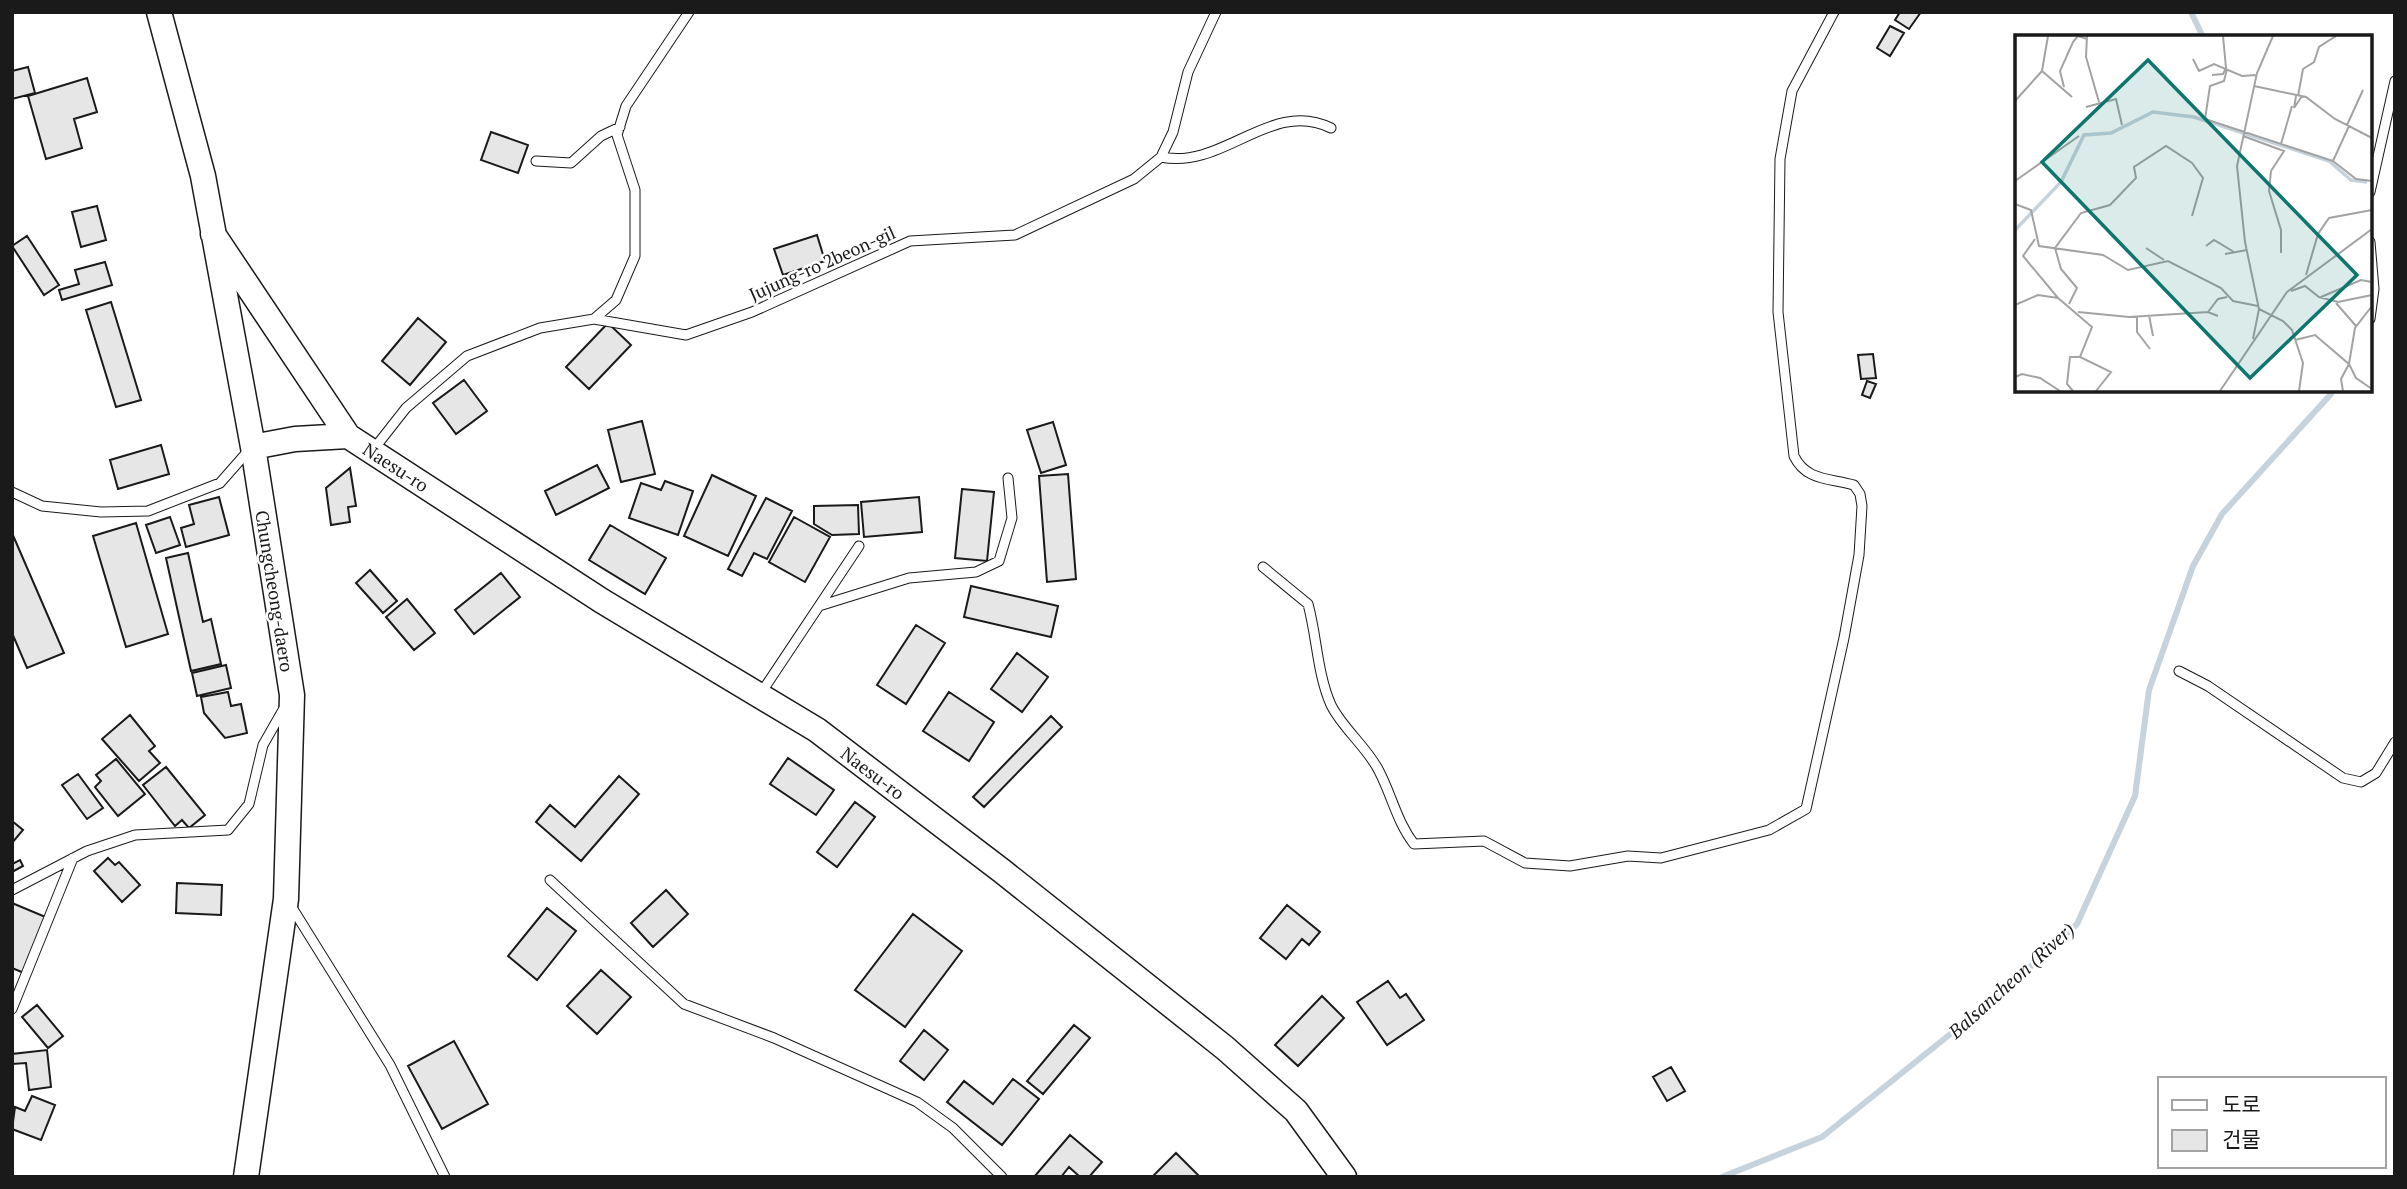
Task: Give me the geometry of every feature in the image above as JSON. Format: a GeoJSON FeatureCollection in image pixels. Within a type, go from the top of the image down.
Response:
{"type":"FeatureCollection","features":[{"type":"Feature","properties":{"kind":"street","name":"Chungcheong-daero"},"geometry":{"type":"LineString","coordinates":[[159,12],[203,176],[253,447],[292,695],[286,899],[246,1177]]}},
{"type":"Feature","properties":{"kind":"street"},"geometry":{"type":"LineString","coordinates":[[213,234],[348,436]]}},
{"type":"Feature","properties":{"kind":"street"},"geometry":{"type":"LineString","coordinates":[[253,447],[295,439],[348,436]]}},
{"type":"Feature","properties":{"kind":"street","name":"Naesu-ro"},"geometry":{"type":"LineString","coordinates":[[348,436],[602,601],[828,739],[1002,871],[1225,1048],[1296,1111],[1344,1177]]}},
{"type":"Feature","properties":{"kind":"lane"},"geometry":{"type":"LineString","coordinates":[[594,319],[616,300],[635,256],[635,190],[618,135],[625,106],[689,12]]}},
{"type":"Feature","properties":{"kind":"lane","name":"Jujung-ro 2beon-gil"},"geometry":{"type":"LineString","coordinates":[[372,451],[405,408],[467,356],[540,328],[594,319],[686,335],[752,312],[910,241],[1016,235],[1134,179],[1161,157],[1173,132],[1188,72],[1216,12]]}},
{"type":"Feature","properties":{"kind":"lane"},"geometry":{"type":"LineString","coordinates":[[1264,567],[1308,604],[1322,676],[1332,706],[1373,760],[1390,793],[1400,827],[1414,844],[1484,841],[1525,863],[1543,865],[1570,866],[1628,856],[1661,858],[1769,830],[1806,809],[1844,638],[1858,555],[1862,506],[1860,494],[1854,485],[1812,476],[1799,466],[1794,456],[1778,312],[1780,159],[1792,91],[1835,12]]}},
{"type":"Feature","properties":{"kind":"lane"},"geometry":{"type":"LineString","coordinates":[[2372,183],[2395,81]]}},
{"type":"Feature","properties":{"kind":"lane"},"geometry":{"type":"LineString","coordinates":[[1161,157],[1180,160],[1201,156],[1284,121],[1313,119],[1331,128]]}},
{"type":"Feature","properties":{"kind":"lane"},"geometry":{"type":"LineString","coordinates":[[536,161],[571,163],[601,136],[620,127]]}},
{"type":"Feature","properties":{"kind":"lane"},"geometry":{"type":"LineString","coordinates":[[2372,266],[2372,304]]}},
{"type":"Feature","properties":{"kind":"lane"},"geometry":{"type":"LineString","coordinates":[[12,492],[42,506],[101,512],[148,511],[220,483],[232,466],[253,447]]}},
{"type":"Feature","properties":{"kind":"lane"},"geometry":{"type":"LineString","coordinates":[[819,606],[909,578],[976,572],[999,561],[1012,518],[1008,478]]}},
{"type":"Feature","properties":{"kind":"lane"},"geometry":{"type":"LineString","coordinates":[[759,695],[859,546]]}},
{"type":"Feature","properties":{"kind":"lane"},"geometry":{"type":"LineString","coordinates":[[2179,671],[2208,686],[2343,778],[2361,782],[2376,773],[2395,742]]}},
{"type":"Feature","properties":{"kind":"lane"},"geometry":{"type":"LineString","coordinates":[[12,890],[73,858],[135,835],[228,830],[249,804],[263,746],[292,695]]}},
{"type":"Feature","properties":{"kind":"lane"},"geometry":{"type":"LineString","coordinates":[[12,1009],[73,858]]}},
{"type":"Feature","properties":{"kind":"lane"},"geometry":{"type":"LineString","coordinates":[[550,880],[684,1004],[785,1043],[918,1102],[953,1128],[1002,1177]]}},
{"type":"Feature","properties":{"kind":"lane"},"geometry":{"type":"LineString","coordinates":[[286,899],[390,1065],[445,1177]]}},
{"type":"Feature","properties":{"kind":"building"},"geometry":{"type":"Polygon","coordinates":[[[1900,12],[1921,12],[1909,29],[1895,20],[1900,12]]]}},
{"type":"Feature","properties":{"kind":"building"},"geometry":{"type":"Polygon","coordinates":[[[1890,26],[1904,33],[1890,56],[1877,48],[1890,26]]]}},
{"type":"Feature","properties":{"kind":"building"},"geometry":{"type":"Polygon","coordinates":[[[28,67],[35,93],[12,99],[12,71],[28,67]]]}},
{"type":"Feature","properties":{"kind":"building"},"geometry":{"type":"Polygon","coordinates":[[[87,78],[97,112],[74,119],[82,148],[46,159],[28,96],[87,78]]]}},
{"type":"Feature","properties":{"kind":"building"},"geometry":{"type":"Polygon","coordinates":[[[491,132],[528,145],[518,173],[481,160],[491,132]]]}},
{"type":"Feature","properties":{"kind":"building"},"geometry":{"type":"Polygon","coordinates":[[[97,206],[106,240],[81,247],[72,212],[97,206]]]}},
{"type":"Feature","properties":{"kind":"building"},"geometry":{"type":"Polygon","coordinates":[[[817,235],[825,261],[783,275],[774,249],[817,235]]]}},
{"type":"Feature","properties":{"kind":"building"},"geometry":{"type":"Polygon","coordinates":[[[27,236],[59,285],[44,295],[12,246],[27,236]]]}},
{"type":"Feature","properties":{"kind":"building"},"geometry":{"type":"Polygon","coordinates":[[[105,262],[112,285],[62,300],[59,290],[79,284],[75,270],[105,262]]]}},
{"type":"Feature","properties":{"kind":"building"},"geometry":{"type":"Polygon","coordinates":[[[111,302],[141,400],[116,407],[86,310],[111,302]]]}},
{"type":"Feature","properties":{"kind":"building"},"geometry":{"type":"Polygon","coordinates":[[[418,318],[446,342],[410,385],[382,361],[418,318]]]}},
{"type":"Feature","properties":{"kind":"building"},"geometry":{"type":"Polygon","coordinates":[[[608,323],[631,345],[589,389],[566,367],[608,323]]]}},
{"type":"Feature","properties":{"kind":"building"},"geometry":{"type":"Polygon","coordinates":[[[1873,354],[1876,378],[1861,379],[1858,355],[1873,354]]]}},
{"type":"Feature","properties":{"kind":"building"},"geometry":{"type":"Polygon","coordinates":[[[464,380],[487,411],[456,434],[433,403],[464,380]]]}},
{"type":"Feature","properties":{"kind":"building"},"geometry":{"type":"Polygon","coordinates":[[[1867,381],[1876,384],[1870,398],[1862,395],[1867,381]]]}},
{"type":"Feature","properties":{"kind":"building"},"geometry":{"type":"Polygon","coordinates":[[[642,421],[655,474],[621,482],[608,430],[642,421]]]}},
{"type":"Feature","properties":{"kind":"building"},"geometry":{"type":"Polygon","coordinates":[[[1053,422],[1066,465],[1041,473],[1027,430],[1053,422]]]}},
{"type":"Feature","properties":{"kind":"building"},"geometry":{"type":"Polygon","coordinates":[[[161,445],[169,474],[118,489],[110,460],[161,445]]]}},
{"type":"Feature","properties":{"kind":"building"},"geometry":{"type":"Polygon","coordinates":[[[597,465],[609,488],[556,515],[545,491],[597,465]]]}},
{"type":"Feature","properties":{"kind":"building"},"geometry":{"type":"Polygon","coordinates":[[[350,468],[356,506],[348,507],[350,522],[331,525],[326,488],[350,468]]]}},
{"type":"Feature","properties":{"kind":"building"},"geometry":{"type":"Polygon","coordinates":[[[1068,474],[1076,579],[1047,582],[1039,476],[1068,474]]]}},
{"type":"Feature","properties":{"kind":"building"},"geometry":{"type":"Polygon","coordinates":[[[712,475],[756,496],[728,556],[684,536],[712,475]]]}},
{"type":"Feature","properties":{"kind":"building"},"geometry":{"type":"Polygon","coordinates":[[[665,481],[693,491],[678,535],[629,518],[641,483],[661,490],[665,481]]]}},
{"type":"Feature","properties":{"kind":"building"},"geometry":{"type":"Polygon","coordinates":[[[962,489],[994,492],[987,561],[955,558],[962,489]]]}},
{"type":"Feature","properties":{"kind":"building"},"geometry":{"type":"Polygon","coordinates":[[[219,497],[229,535],[186,547],[181,528],[194,524],[189,505],[219,497]]]}},
{"type":"Feature","properties":{"kind":"building"},"geometry":{"type":"Polygon","coordinates":[[[919,497],[922,532],[864,537],[861,502],[919,497]]]}},
{"type":"Feature","properties":{"kind":"building"},"geometry":{"type":"Polygon","coordinates":[[[766,498],[792,511],[767,559],[754,553],[742,576],[728,569],[766,498]]]}},
{"type":"Feature","properties":{"kind":"building"},"geometry":{"type":"Polygon","coordinates":[[[858,505],[859,534],[832,535],[814,524],[814,506],[858,505]]]}},
{"type":"Feature","properties":{"kind":"building"},"geometry":{"type":"Polygon","coordinates":[[[170,517],[180,545],[156,553],[146,525],[170,517]]]}},
{"type":"Feature","properties":{"kind":"building"},"geometry":{"type":"Polygon","coordinates":[[[794,517],[830,537],[805,582],[769,562],[794,517]]]}},
{"type":"Feature","properties":{"kind":"building"},"geometry":{"type":"Polygon","coordinates":[[[136,523],[168,634],[126,647],[93,536],[136,523]]]}},
{"type":"Feature","properties":{"kind":"building"},"geometry":{"type":"Polygon","coordinates":[[[610,525],[666,558],[645,594],[589,560],[610,525]]]}},
{"type":"Feature","properties":{"kind":"building"},"geometry":{"type":"Polygon","coordinates":[[[12,533],[64,653],[27,668],[12,633],[12,533]]]}},
{"type":"Feature","properties":{"kind":"building"},"geometry":{"type":"Polygon","coordinates":[[[188,553],[203,622],[211,619],[221,664],[191,671],[166,558],[188,553]]]}},
{"type":"Feature","properties":{"kind":"building"},"geometry":{"type":"Polygon","coordinates":[[[370,570],[397,601],[383,613],[356,583],[370,570]]]}},
{"type":"Feature","properties":{"kind":"building"},"geometry":{"type":"Polygon","coordinates":[[[501,573],[520,597],[474,634],[455,610],[501,573]]]}},
{"type":"Feature","properties":{"kind":"building"},"geometry":{"type":"Polygon","coordinates":[[[971,586],[1058,606],[1051,637],[964,617],[971,586]]]}},
{"type":"Feature","properties":{"kind":"building"},"geometry":{"type":"Polygon","coordinates":[[[407,599],[435,633],[414,650],[386,617],[407,599]]]}},
{"type":"Feature","properties":{"kind":"building"},"geometry":{"type":"Polygon","coordinates":[[[916,625],[945,643],[906,704],[877,685],[916,625]]]}},
{"type":"Feature","properties":{"kind":"building"},"geometry":{"type":"Polygon","coordinates":[[[1017,653],[1048,677],[1022,712],[991,689],[1017,653]]]}},
{"type":"Feature","properties":{"kind":"building"},"geometry":{"type":"Polygon","coordinates":[[[226,665],[231,688],[197,696],[192,673],[226,665]]]}},
{"type":"Feature","properties":{"kind":"building"},"geometry":{"type":"Polygon","coordinates":[[[228,692],[231,706],[241,704],[247,733],[225,738],[204,713],[201,697],[228,692]]]}},
{"type":"Feature","properties":{"kind":"building"},"geometry":{"type":"Polygon","coordinates":[[[949,692],[994,722],[969,761],[923,731],[949,692]]]}},
{"type":"Feature","properties":{"kind":"building"},"geometry":{"type":"Polygon","coordinates":[[[130,715],[155,746],[149,751],[160,763],[139,781],[102,739],[130,715]]]}},
{"type":"Feature","properties":{"kind":"building"},"geometry":{"type":"Polygon","coordinates":[[[1051,716],[1062,727],[984,807],[973,797],[1051,716]]]}},
{"type":"Feature","properties":{"kind":"building"},"geometry":{"type":"Polygon","coordinates":[[[788,758],[834,790],[816,815],[770,784],[788,758]]]}},
{"type":"Feature","properties":{"kind":"building"},"geometry":{"type":"Polygon","coordinates":[[[116,759],[145,794],[118,816],[95,787],[101,781],[96,775],[116,759]]]}},
{"type":"Feature","properties":{"kind":"building"},"geometry":{"type":"Polygon","coordinates":[[[166,767],[205,815],[189,828],[182,820],[175,826],[143,785],[166,767]]]}},
{"type":"Feature","properties":{"kind":"building"},"geometry":{"type":"Polygon","coordinates":[[[78,774],[103,808],[87,819],[62,785],[78,774]]]}},
{"type":"Feature","properties":{"kind":"building"},"geometry":{"type":"Polygon","coordinates":[[[619,776],[639,794],[581,861],[536,822],[550,805],[575,827],[619,776]]]}},
{"type":"Feature","properties":{"kind":"building"},"geometry":{"type":"Polygon","coordinates":[[[855,802],[875,817],[837,867],[817,852],[855,802]]]}},
{"type":"Feature","properties":{"kind":"building"},"geometry":{"type":"Polygon","coordinates":[[[12,821],[23,830],[12,843],[12,821]]]}},
{"type":"Feature","properties":{"kind":"building"},"geometry":{"type":"Polygon","coordinates":[[[108,858],[115,865],[119,862],[140,885],[122,902],[94,871],[108,858]]]}},
{"type":"Feature","properties":{"kind":"building"},"geometry":{"type":"Polygon","coordinates":[[[20,860],[23,866],[12,872],[12,864],[20,860]]]}},
{"type":"Feature","properties":{"kind":"building"},"geometry":{"type":"Polygon","coordinates":[[[177,883],[222,885],[221,915],[176,913],[177,883]]]}},
{"type":"Feature","properties":{"kind":"building"},"geometry":{"type":"Polygon","coordinates":[[[666,890],[688,914],[653,947],[631,923],[666,890]]]}},
{"type":"Feature","properties":{"kind":"building"},"geometry":{"type":"Polygon","coordinates":[[[12,903],[48,918],[24,973],[12,968],[12,903]]]}},
{"type":"Feature","properties":{"kind":"building"},"geometry":{"type":"Polygon","coordinates":[[[1287,905],[1320,932],[1309,945],[1302,939],[1286,959],[1260,938],[1287,905]]]}},
{"type":"Feature","properties":{"kind":"building"},"geometry":{"type":"Polygon","coordinates":[[[547,908],[576,931],[537,980],[508,956],[547,908]]]}},
{"type":"Feature","properties":{"kind":"building"},"geometry":{"type":"Polygon","coordinates":[[[913,914],[962,951],[905,1027],[855,990],[913,914]]]}},
{"type":"Feature","properties":{"kind":"building"},"geometry":{"type":"Polygon","coordinates":[[[601,970],[631,997],[597,1034],[567,1006],[601,970]]]}},
{"type":"Feature","properties":{"kind":"building"},"geometry":{"type":"Polygon","coordinates":[[[1388,981],[1400,998],[1406,994],[1424,1020],[1387,1045],[1357,1002],[1388,981]]]}},
{"type":"Feature","properties":{"kind":"building"},"geometry":{"type":"Polygon","coordinates":[[[1322,996],[1344,1018],[1298,1066],[1275,1045],[1322,996]]]}},
{"type":"Feature","properties":{"kind":"building"},"geometry":{"type":"Polygon","coordinates":[[[37,1005],[63,1036],[48,1048],[22,1017],[37,1005]]]}},
{"type":"Feature","properties":{"kind":"building"},"geometry":{"type":"Polygon","coordinates":[[[1074,1025],[1090,1038],[1043,1094],[1027,1081],[1074,1025]]]}},
{"type":"Feature","properties":{"kind":"building"},"geometry":{"type":"Polygon","coordinates":[[[924,1030],[948,1050],[924,1080],[900,1061],[924,1030]]]}},
{"type":"Feature","properties":{"kind":"building"},"geometry":{"type":"Polygon","coordinates":[[[454,1041],[488,1104],[442,1129],[408,1066],[454,1041]]]}},
{"type":"Feature","properties":{"kind":"building"},"geometry":{"type":"Polygon","coordinates":[[[47,1050],[51,1087],[29,1090],[26,1063],[12,1064],[12,1054],[47,1050]]]}},
{"type":"Feature","properties":{"kind":"building"},"geometry":{"type":"Polygon","coordinates":[[[1671,1067],[1685,1091],[1667,1101],[1653,1077],[1671,1067]]]}},
{"type":"Feature","properties":{"kind":"building"},"geometry":{"type":"Polygon","coordinates":[[[1013,1079],[1039,1099],[1002,1145],[947,1102],[964,1081],[993,1104],[1013,1079]]]}},
{"type":"Feature","properties":{"kind":"building"},"geometry":{"type":"Polygon","coordinates":[[[32,1096],[55,1105],[41,1140],[12,1129],[15,1107],[25,1111],[32,1096]]]}},
{"type":"Feature","properties":{"kind":"building"},"geometry":{"type":"Polygon","coordinates":[[[1070,1135],[1102,1162],[1089,1177],[1080,1177],[1069,1167],[1061,1177],[1034,1177],[1070,1135]]]}},
{"type":"Feature","properties":{"kind":"building"},"geometry":{"type":"Polygon","coordinates":[[[1176,1153],[1200,1177],[1153,1176],[1176,1153]]]}},
{"type":"Feature","properties":{"kind":"waterway","name":"Balsancheon (River)"},"geometry":{"type":"LineString","coordinates":[[2191,12],[2202,35]]}},
{"type":"Feature","properties":{"kind":"waterway","name":"Balsancheon (River)"},"geometry":{"type":"LineString","coordinates":[[1722,1177],[1822,1137],[2004,991],[2077,924],[2135,796],[2149,690],[2193,566],[2222,514],[2331,392]]}}]}
